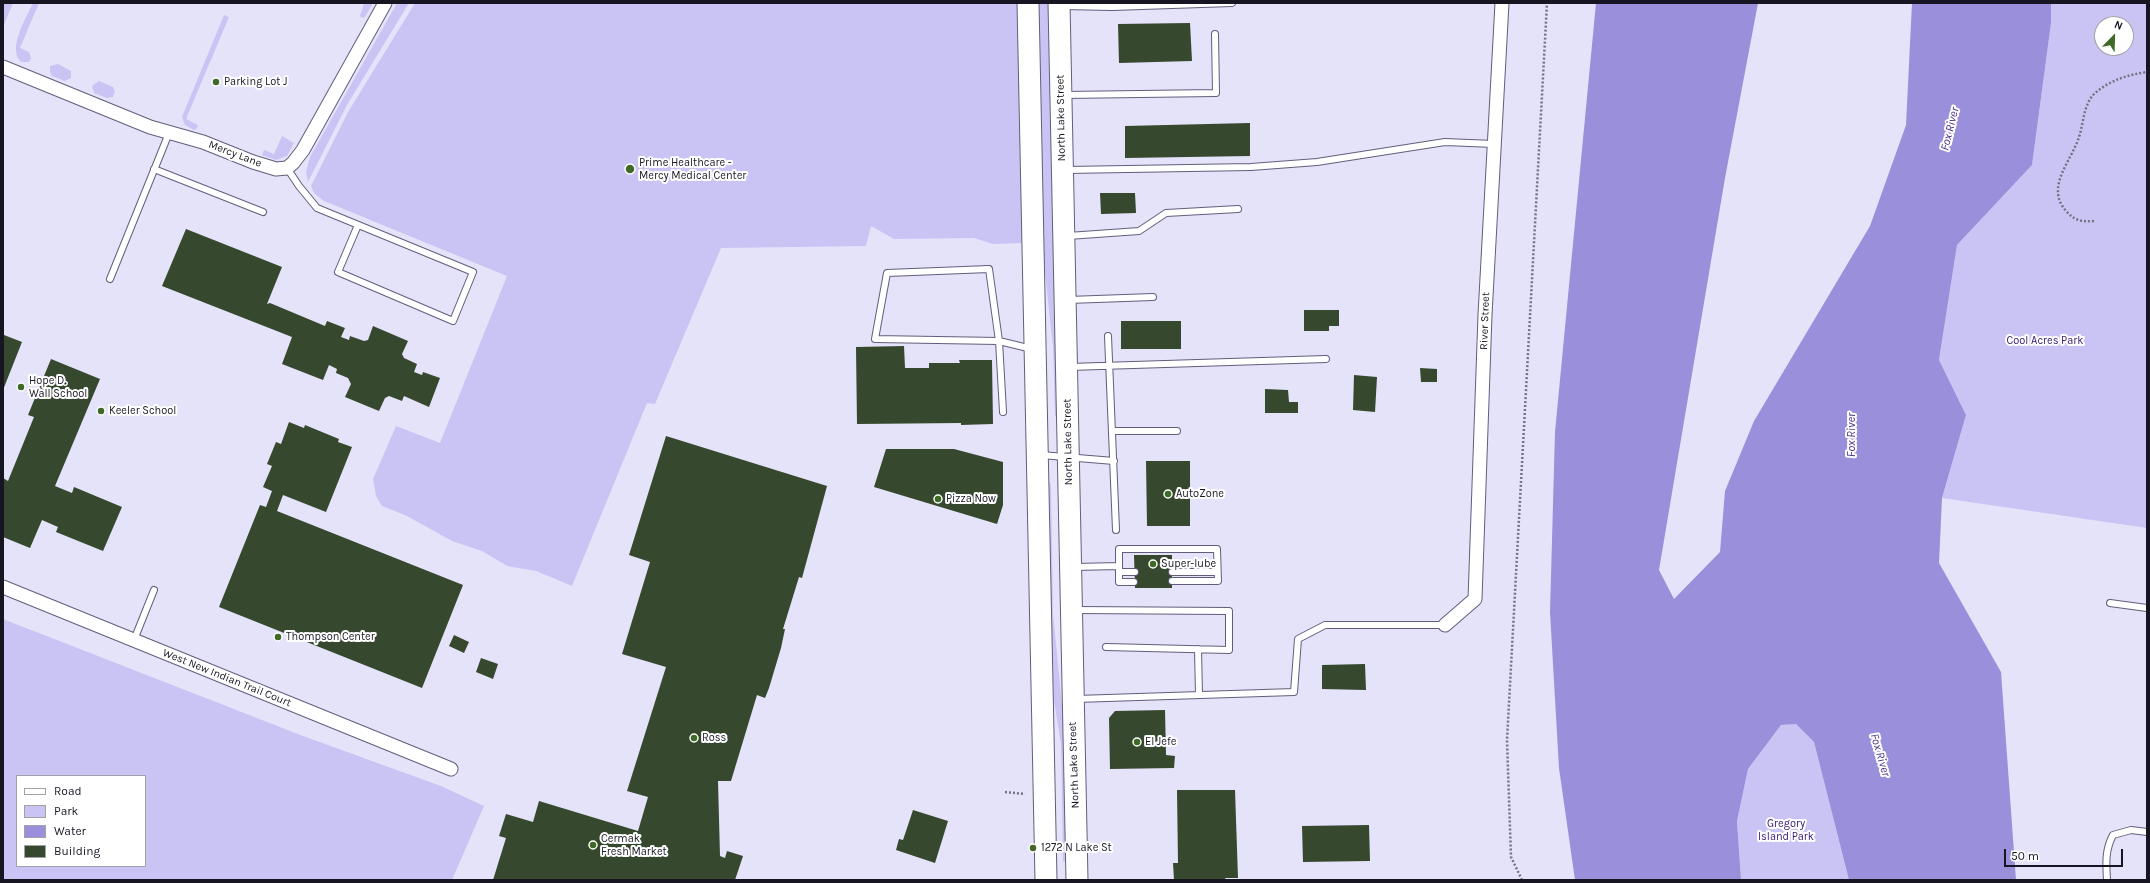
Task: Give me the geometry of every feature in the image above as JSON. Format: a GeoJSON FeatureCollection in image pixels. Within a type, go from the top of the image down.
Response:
{"type":"FeatureCollection","features":[{"type":"Feature","properties":{"kind":"main road"},"geometry":{"type":"LineString","coordinates":[[1028,3],[1046,880]]}},
{"type":"Feature","properties":{"kind":"main road","name":"North Lake Street"},"geometry":{"type":"LineString","coordinates":[[1059,4],[1077,880]]}},
{"type":"Feature","properties":{"kind":"street"},"geometry":{"type":"LineString","coordinates":[[287,168],[303,150],[385,3]]}},
{"type":"Feature","properties":{"kind":"street","name":"River Street"},"geometry":{"type":"LineString","coordinates":[[1445,625],[1475,599],[1485,315],[1502,3]]}},
{"type":"Feature","properties":{"kind":"street","name":"Mercy Lane"},"geometry":{"type":"LineString","coordinates":[[3,67],[150,127],[203,142],[253,162],[276,169],[287,168]]}},
{"type":"Feature","properties":{"kind":"street","name":"West New Indian Trail Court"},"geometry":{"type":"LineString","coordinates":[[3,587],[451,769]]}},
{"type":"Feature","properties":{"kind":"lane"},"geometry":{"type":"LineString","coordinates":[[1059,4],[1112,5],[1232,3]]}},
{"type":"Feature","properties":{"kind":"lane"},"geometry":{"type":"LineString","coordinates":[[1060,95],[1216,93],[1215,34]]}},
{"type":"Feature","properties":{"kind":"lane"},"geometry":{"type":"LineString","coordinates":[[110,278],[169,133]]}},
{"type":"Feature","properties":{"kind":"lane"},"geometry":{"type":"LineString","coordinates":[[1062,170],[1251,167],[1317,162],[1445,142],[1494,144]]}},
{"type":"Feature","properties":{"kind":"lane"},"geometry":{"type":"LineString","coordinates":[[287,168],[298,186],[317,208],[473,272],[453,321],[338,272],[358,225]]}},
{"type":"Feature","properties":{"kind":"lane"},"geometry":{"type":"LineString","coordinates":[[154,169],[263,212]]}},
{"type":"Feature","properties":{"kind":"lane"},"geometry":{"type":"LineString","coordinates":[[1064,237],[1139,231],[1166,213],[1238,209]]}},
{"type":"Feature","properties":{"kind":"lane"},"geometry":{"type":"LineString","coordinates":[[1003,412],[999,341],[989,269],[887,273],[875,339],[999,341],[1035,350]]}},
{"type":"Feature","properties":{"kind":"lane"},"geometry":{"type":"LineString","coordinates":[[1065,300],[1153,297]]}},
{"type":"Feature","properties":{"kind":"lane"},"geometry":{"type":"LineString","coordinates":[[1108,336],[1116,530]]}},
{"type":"Feature","properties":{"kind":"lane"},"geometry":{"type":"LineString","coordinates":[[1066,367],[1110,367],[1326,359]]}},
{"type":"Feature","properties":{"kind":"lane"},"geometry":{"type":"LineString","coordinates":[[1112,431],[1177,431]]}},
{"type":"Feature","properties":{"kind":"lane"},"geometry":{"type":"LineString","coordinates":[[1038,454],[1114,461]]}},
{"type":"Feature","properties":{"kind":"lane"},"geometry":{"type":"LineString","coordinates":[[1134,582],[1119,582],[1119,549],[1217,549],[1218,581],[1172,581]]}},
{"type":"Feature","properties":{"kind":"lane"},"geometry":{"type":"LineString","coordinates":[[1070,567],[1119,569],[1135,572]]}},
{"type":"Feature","properties":{"kind":"lane"},"geometry":{"type":"LineString","coordinates":[[1172,572],[1217,572]]}},
{"type":"Feature","properties":{"kind":"lane"},"geometry":{"type":"LineString","coordinates":[[134,640],[154,590]]}},
{"type":"Feature","properties":{"kind":"lane"},"geometry":{"type":"LineString","coordinates":[[2110,603],[2147,608]]}},
{"type":"Feature","properties":{"kind":"lane"},"geometry":{"type":"LineString","coordinates":[[1071,610],[1229,611],[1229,650],[1106,647]]}},
{"type":"Feature","properties":{"kind":"lane"},"geometry":{"type":"LineString","coordinates":[[1073,699],[1294,692],[1298,639],[1325,625],[1445,625]]}},
{"type":"Feature","properties":{"kind":"lane"},"geometry":{"type":"LineString","coordinates":[[1198,649],[1199,695]]}},
{"type":"Feature","properties":{"kind":"lane"},"geometry":{"type":"LineString","coordinates":[[2107,880],[2106,857],[2108,845],[2113,835],[2132,830],[2147,832]]}},
{"type":"Feature","properties":{"kind":"path"},"geometry":{"type":"LineString","coordinates":[[1522,880],[1511,857],[1507,740],[1547,3]]}},
{"type":"Feature","properties":{"kind":"path"},"geometry":{"type":"LineString","coordinates":[[2094,221],[2077,220],[2061,206],[2057,188],[2059,179],[2075,148],[2088,103],[2094,95],[2105,85],[2121,77],[2147,72]]}},
{"type":"Feature","properties":{"kind":"path"},"geometry":{"type":"LineString","coordinates":[[1005,792],[1025,793],[1025,801]]}},
{"type":"Feature","properties":{"kind":"green space"},"geometry":{"type":"Polygon","coordinates":[[[3,3],[13,3],[3,27],[3,3]]]}},
{"type":"Feature","properties":{"kind":"green space"},"geometry":{"type":"Polygon","coordinates":[[[33,3],[39,3],[20,48],[29,52],[31,58],[29,62],[21,62],[17,56],[17,42],[22,25],[33,3]]]}},
{"type":"Feature","properties":{"kind":"green space"},"geometry":{"type":"Polygon","coordinates":[[[364,3],[373,3],[365,17],[362,18],[360,16],[364,3]]]}},
{"type":"Feature","properties":{"kind":"green space"},"geometry":{"type":"Polygon","coordinates":[[[397,3],[409,3],[347,105],[308,182],[306,172],[310,157],[397,3]]]}},
{"type":"Feature","properties":{"kind":"green space","name":"Prime Healthcare - Mercy Medical Center"},"geometry":{"type":"Polygon","coordinates":[[[415,3],[1021,3],[1024,243],[993,244],[974,238],[894,239],[871,226],[866,246],[721,248],[655,404],[647,403],[572,586],[536,571],[507,566],[482,551],[452,541],[407,516],[382,506],[376,496],[373,479],[396,426],[440,443],[507,276],[324,201],[314,193],[311,186],[348,112],[415,3]]]}},
{"type":"Feature","properties":{"kind":"green space"},"geometry":{"type":"Polygon","coordinates":[[[1038,3],[1049,3],[1058,416],[1055,416],[1053,347],[1042,245],[1038,3]]]}},
{"type":"Feature","properties":{"kind":"green space","name":"Cool Acres Park"},"geometry":{"type":"Polygon","coordinates":[[[2051,3],[2147,3],[2147,528],[1942,498],[1966,415],[1939,360],[1957,245],[2032,165],[2051,23],[2051,3]]]}},
{"type":"Feature","properties":{"kind":"green space"},"geometry":{"type":"Polygon","coordinates":[[[224,15],[229,17],[186,119],[198,125],[194,130],[185,125],[182,117],[224,15]]]}},
{"type":"Feature","properties":{"kind":"green space"},"geometry":{"type":"Polygon","coordinates":[[[58,64],[71,71],[71,78],[65,81],[52,76],[50,66],[58,64]]]}},
{"type":"Feature","properties":{"kind":"green space"},"geometry":{"type":"Polygon","coordinates":[[[99,81],[113,87],[115,91],[113,97],[107,98],[94,93],[92,86],[99,81]]]}},
{"type":"Feature","properties":{"kind":"green space"},"geometry":{"type":"Polygon","coordinates":[[[282,136],[294,143],[287,156],[276,160],[262,155],[264,150],[274,154],[282,136]]]}},
{"type":"Feature","properties":{"kind":"green space"},"geometry":{"type":"Polygon","coordinates":[[[1047,482],[1050,482],[1051,487],[1053,614],[1064,725],[1067,861],[1063,862],[1061,744],[1052,689],[1047,482]]]}},
{"type":"Feature","properties":{"kind":"green space"},"geometry":{"type":"Polygon","coordinates":[[[3,619],[303,736],[441,786],[484,806],[452,880],[3,880],[3,619]]]}},
{"type":"Feature","properties":{"kind":"green space","name":"Gregory Island Park"},"geometry":{"type":"Polygon","coordinates":[[[1796,724],[1814,742],[1849,880],[1741,880],[1737,821],[1748,769],[1781,725],[1796,724]]]}},
{"type":"Feature","properties":{"kind":"water","name":"Fox River"},"geometry":{"type":"Polygon","coordinates":[[[1596,3],[1758,3],[1725,178],[1659,570],[1674,599],[1720,552],[1725,491],[1754,421],[1870,226],[1906,125],[1912,3],[2051,3],[2051,23],[2032,165],[1957,245],[1939,360],[1966,415],[1942,498],[1939,563],[2001,672],[2016,880],[1849,880],[1814,742],[1796,724],[1781,725],[1748,769],[1737,821],[1741,880],[1575,880],[1559,768],[1550,612],[1555,432],[1596,3]]]}},
{"type":"Feature","properties":{"kind":"building"},"geometry":{"type":"Polygon","coordinates":[[[1190,23],[1192,61],[1119,63],[1118,24],[1190,23]]]}},
{"type":"Feature","properties":{"kind":"building"},"geometry":{"type":"Polygon","coordinates":[[[1250,123],[1250,156],[1125,158],[1125,126],[1250,123]]]}},
{"type":"Feature","properties":{"kind":"building"},"geometry":{"type":"Polygon","coordinates":[[[1100,193],[1135,193],[1136,213],[1101,214],[1100,193]]]}},
{"type":"Feature","properties":{"kind":"building"},"geometry":{"type":"Polygon","coordinates":[[[186,229],[282,267],[267,304],[270,303],[325,326],[327,321],[345,328],[341,337],[349,340],[350,336],[364,341],[368,340],[373,326],[408,341],[402,354],[404,358],[417,364],[414,372],[422,375],[423,372],[440,378],[429,407],[404,396],[402,401],[389,396],[385,398],[379,411],[345,397],[351,384],[348,378],[336,373],[337,369],[329,365],[323,380],[282,364],[292,337],[162,286],[186,229]]]}},
{"type":"Feature","properties":{"kind":"building"},"geometry":{"type":"Polygon","coordinates":[[[1304,310],[1339,310],[1339,326],[1329,326],[1329,331],[1304,331],[1304,310]]]}},
{"type":"Feature","properties":{"kind":"building"},"geometry":{"type":"Polygon","coordinates":[[[1121,321],[1181,321],[1181,349],[1121,349],[1121,321]]]}},
{"type":"Feature","properties":{"kind":"building"},"geometry":{"type":"Polygon","coordinates":[[[4,335],[22,342],[3,390],[3,337],[4,335]]]}},
{"type":"Feature","properties":{"kind":"building"},"geometry":{"type":"Polygon","coordinates":[[[904,346],[905,368],[929,368],[929,363],[960,363],[959,360],[992,360],[993,424],[857,424],[856,347],[904,346]]]}},
{"type":"Feature","properties":{"kind":"building"},"geometry":{"type":"Polygon","coordinates":[[[51,359],[100,379],[55,486],[72,493],[74,487],[122,507],[103,551],[56,532],[58,527],[42,520],[30,548],[3,537],[3,478],[8,481],[34,417],[28,415],[51,359]]]}},
{"type":"Feature","properties":{"kind":"building"},"geometry":{"type":"Polygon","coordinates":[[[1420,368],[1437,369],[1437,382],[1421,382],[1420,368]]]}},
{"type":"Feature","properties":{"kind":"building"},"geometry":{"type":"Polygon","coordinates":[[[1354,375],[1377,377],[1375,412],[1353,410],[1354,375]]]}},
{"type":"Feature","properties":{"kind":"building"},"geometry":{"type":"Polygon","coordinates":[[[1265,389],[1288,390],[1289,402],[1298,402],[1298,413],[1265,413],[1265,389]]]}},
{"type":"Feature","properties":{"kind":"building"},"geometry":{"type":"Polygon","coordinates":[[[289,422],[304,428],[305,425],[339,439],[338,442],[352,447],[326,512],[283,495],[277,511],[463,585],[422,688],[219,607],[260,505],[266,507],[272,491],[263,487],[272,466],[267,464],[276,442],[281,444],[289,422]]]}},
{"type":"Feature","properties":{"kind":"building"},"geometry":{"type":"Polygon","coordinates":[[[666,436],[827,486],[802,578],[799,577],[783,629],[785,629],[781,648],[769,688],[765,698],[757,695],[731,781],[718,781],[720,856],[725,858],[727,851],[743,856],[735,880],[493,880],[506,838],[499,836],[506,814],[533,822],[539,801],[638,831],[648,797],[627,791],[666,667],[622,654],[650,562],[629,555],[666,436]]]}},
{"type":"Feature","properties":{"kind":"building"},"geometry":{"type":"Polygon","coordinates":[[[886,449],[954,449],[1003,462],[1003,505],[997,524],[874,487],[886,449]]]}},
{"type":"Feature","properties":{"kind":"building","name":"AutoZone"},"geometry":{"type":"Polygon","coordinates":[[[1146,461],[1190,461],[1190,526],[1147,526],[1146,461]]]}},
{"type":"Feature","properties":{"kind":"building","name":"Super-lube"},"geometry":{"type":"Polygon","coordinates":[[[1134,555],[1172,555],[1172,588],[1135,588],[1134,555]]]}},
{"type":"Feature","properties":{"kind":"building"},"geometry":{"type":"Polygon","coordinates":[[[454,635],[469,642],[464,653],[449,646],[454,635]]]}},
{"type":"Feature","properties":{"kind":"building"},"geometry":{"type":"Polygon","coordinates":[[[481,658],[498,664],[493,679],[476,672],[481,658]]]}},
{"type":"Feature","properties":{"kind":"building"},"geometry":{"type":"Polygon","coordinates":[[[1365,664],[1366,690],[1322,689],[1322,665],[1365,664]]]}},
{"type":"Feature","properties":{"kind":"building"},"geometry":{"type":"Polygon","coordinates":[[[1165,710],[1166,755],[1175,756],[1174,768],[1110,769],[1109,718],[1115,711],[1165,710]]]}},
{"type":"Feature","properties":{"kind":"building"},"geometry":{"type":"Polygon","coordinates":[[[1177,790],[1235,790],[1238,878],[1225,878],[1226,880],[1174,880],[1173,863],[1178,863],[1177,790]]]}},
{"type":"Feature","properties":{"kind":"building"},"geometry":{"type":"Polygon","coordinates":[[[913,810],[948,821],[935,863],[896,850],[899,839],[903,840],[913,810]]]}},
{"type":"Feature","properties":{"kind":"building"},"geometry":{"type":"Polygon","coordinates":[[[1369,825],[1370,861],[1303,862],[1302,826],[1369,825]]]}},
{"type":"Feature","properties":{"kind":"place","name":"Parking Lot J"},"geometry":{"type":"Point","coordinates":[216,82]}},
{"type":"Feature","properties":{"kind":"place","name":"Prime Healthcare - Mercy Medical Center"},"geometry":{"type":"Point","coordinates":[630,169]}},
{"type":"Feature","properties":{"kind":"place","name":"Hope D. Wall School"},"geometry":{"type":"Point","coordinates":[21,387]}},
{"type":"Feature","properties":{"kind":"place","name":"Keeler School"},"geometry":{"type":"Point","coordinates":[101,411]}},
{"type":"Feature","properties":{"kind":"place","name":"AutoZone"},"geometry":{"type":"Point","coordinates":[1168,494]}},
{"type":"Feature","properties":{"kind":"place","name":"Pizza Now"},"geometry":{"type":"Point","coordinates":[938,499]}},
{"type":"Feature","properties":{"kind":"place","name":"Super-lube"},"geometry":{"type":"Point","coordinates":[1153,564]}},
{"type":"Feature","properties":{"kind":"place","name":"Thompson Center"},"geometry":{"type":"Point","coordinates":[278,637]}},
{"type":"Feature","properties":{"kind":"place","name":"Ross"},"geometry":{"type":"Point","coordinates":[694,738]}},
{"type":"Feature","properties":{"kind":"place","name":"El Jefe"},"geometry":{"type":"Point","coordinates":[1137,742]}},
{"type":"Feature","properties":{"kind":"place","name":"Cermak Fresh Market"},"geometry":{"type":"Point","coordinates":[593,845]}},
{"type":"Feature","properties":{"kind":"place","name":"1272 N Lake St"},"geometry":{"type":"Point","coordinates":[1033,848]}}]}
